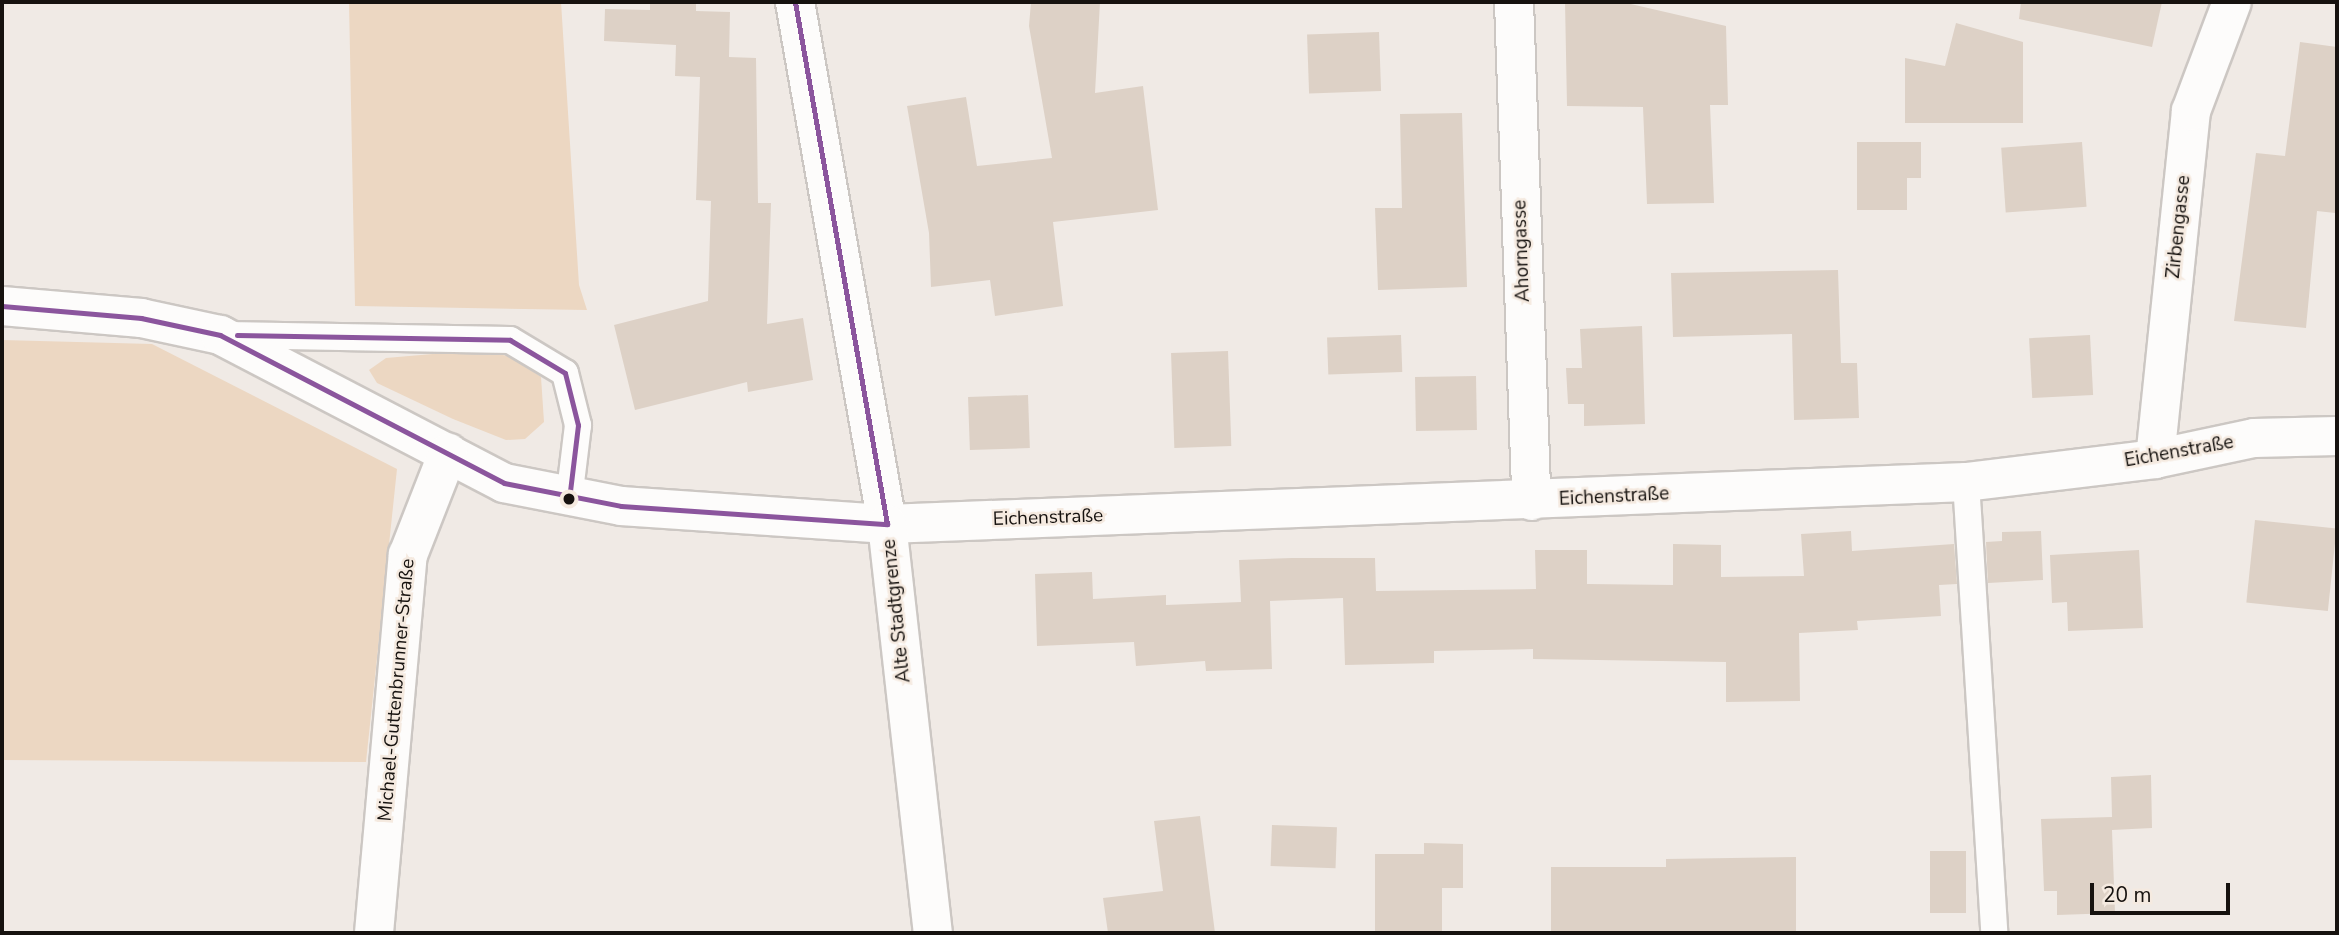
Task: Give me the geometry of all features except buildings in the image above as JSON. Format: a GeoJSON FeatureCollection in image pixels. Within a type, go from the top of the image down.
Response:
{"type":"FeatureCollection","features":[{"type":"Feature","properties":{"kind":"street","name":"Alte Stadtgrenze"},"geometry":{"type":"LineString","coordinates":[[795,2],[887,524],[933,933]]}},
{"type":"Feature","properties":{"kind":"street","name":"Ahorngasse"},"geometry":{"type":"LineString","coordinates":[[1514,2],[1531,501]]}},
{"type":"Feature","properties":{"kind":"street","name":"Zirbengasse"},"geometry":{"type":"LineString","coordinates":[[2155,459],[2191,111],[2232,2]]}},
{"type":"Feature","properties":{"kind":"street","name":"Eichenstraße"},"geometry":{"type":"LineString","coordinates":[[2,306],[141,318],[220,335],[504,483],[569,499],[887,524],[1966,482],[2155,459],[2254,438],[2337,436]]}},
{"type":"Feature","properties":{"kind":"street","name":"Michael-Guttenbrunner-Straße"},"geometry":{"type":"LineString","coordinates":[[374,933],[408,555],[448,453]]}},
{"type":"Feature","properties":{"kind":"lane"},"geometry":{"type":"LineString","coordinates":[[220,335],[509,341],[565,373],[578,425],[569,499]]}},
{"type":"Feature","properties":{"kind":"lane"},"geometry":{"type":"LineString","coordinates":[[1966,482],[1994,933]]}},
{"type":"Feature","properties":{"kind":"shaded area"},"geometry":{"type":"Polygon","coordinates":[[[349,2],[561,2],[579,285],[587,310],[355,306],[349,2]]]}},
{"type":"Feature","properties":{"kind":"shaded area"},"geometry":{"type":"Polygon","coordinates":[[[2,340],[152,344],[397,469],[366,762],[2,760],[2,340]]]}},
{"type":"Feature","properties":{"kind":"shaded area"},"geometry":{"type":"Polygon","coordinates":[[[479,350],[512,357],[541,377],[544,422],[525,439],[506,440],[453,419],[377,383],[369,370],[386,358],[479,350]]]}},
{"type":"Feature","properties":{"kind":"transit line"},"geometry":{"type":"LineString","coordinates":[[795,2],[887,524]]}},
{"type":"Feature","properties":{"kind":"transit line"},"geometry":{"type":"LineString","coordinates":[[2,306],[141,318],[220,335],[504,483],[621,506],[887,524]]}},
{"type":"Feature","properties":{"kind":"transit line"},"geometry":{"type":"LineString","coordinates":[[237,335],[510,340],[565,373],[578,425],[569,499]]}}]}
